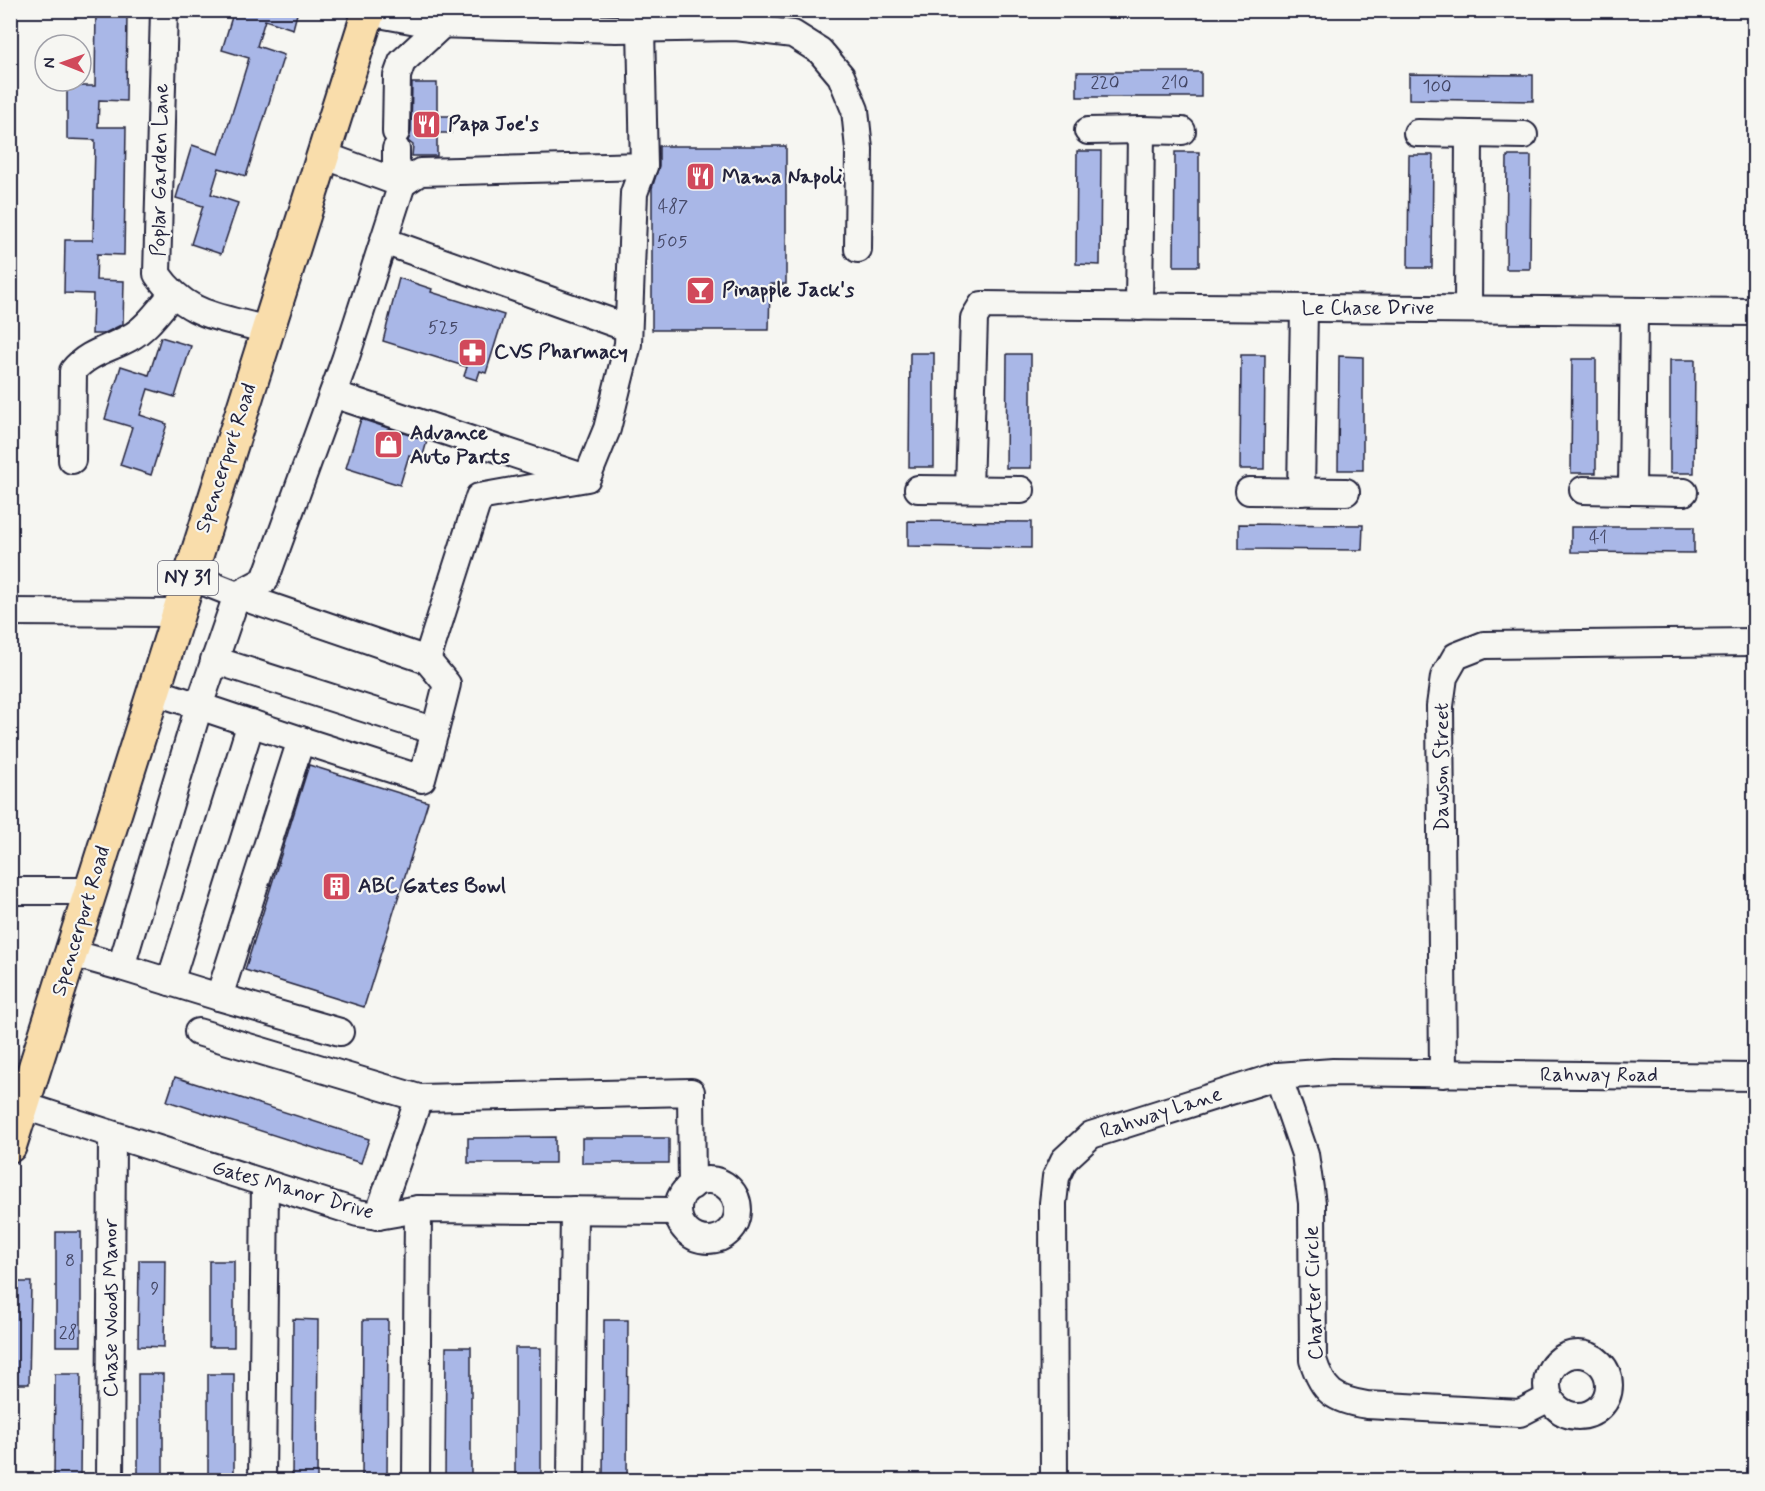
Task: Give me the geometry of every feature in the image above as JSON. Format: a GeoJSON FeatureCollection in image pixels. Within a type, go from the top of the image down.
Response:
{"type":"FeatureCollection","features":[{"type":"Feature","properties":{"kind":"main road","name":"Spencerport Road"},"geometry":{"type":"LineString","coordinates":[[10,1146],[368,11]]}},
{"type":"Feature","properties":{"kind":"street","name":"Poplar Garden Lane"},"geometry":{"type":"LineString","coordinates":[[164,10],[157,274],[172,295],[192,309],[267,330]]}},
{"type":"Feature","properties":{"kind":"street"},"geometry":{"type":"LineString","coordinates":[[368,11],[443,24],[641,28],[687,26],[771,30],[793,34],[820,51],[841,76],[855,110],[859,149],[858,249]]}},
{"type":"Feature","properties":{"kind":"street"},"geometry":{"type":"LineString","coordinates":[[121,967],[199,706],[237,595],[265,580],[333,394],[402,184],[396,162],[397,76],[402,62],[443,24]]}},
{"type":"Feature","properties":{"kind":"street"},"geometry":{"type":"LineString","coordinates":[[587,478],[606,429],[628,344],[634,193],[644,166],[641,28]]}},
{"type":"Feature","properties":{"kind":"street"},"geometry":{"type":"LineString","coordinates":[[1139,307],[1141,130]]}},
{"type":"Feature","properties":{"kind":"street"},"geometry":{"type":"LineString","coordinates":[[1088,131],[1182,131]]}},
{"type":"Feature","properties":{"kind":"street"},"geometry":{"type":"LineString","coordinates":[[1417,133],[1524,135]]}},
{"type":"Feature","properties":{"kind":"street"},"geometry":{"type":"LineString","coordinates":[[1468,309],[1469,134]]}},
{"type":"Feature","properties":{"kind":"street"},"geometry":{"type":"LineString","coordinates":[[323,155],[402,184]]}},
{"type":"Feature","properties":{"kind":"street"},"geometry":{"type":"LineString","coordinates":[[402,184],[420,172],[644,166]]}},
{"type":"Feature","properties":{"kind":"street"},"geometry":{"type":"LineString","coordinates":[[384,241],[628,328]]}},
{"type":"Feature","properties":{"kind":"street"},"geometry":{"type":"LineString","coordinates":[[72,460],[73,371],[81,361],[131,337],[151,320],[172,295]]}},
{"type":"Feature","properties":{"kind":"street","name":"Le Chase Drive"},"geometry":{"type":"LineString","coordinates":[[969,489],[974,318],[982,305],[1755,312]]}},
{"type":"Feature","properties":{"kind":"street"},"geometry":{"type":"LineString","coordinates":[[1301,492],[1304,308]]}},
{"type":"Feature","properties":{"kind":"street"},"geometry":{"type":"LineString","coordinates":[[1632,491],[1634,310]]}},
{"type":"Feature","properties":{"kind":"street"},"geometry":{"type":"LineString","coordinates":[[333,394],[587,478]]}},
{"type":"Feature","properties":{"kind":"street"},"geometry":{"type":"LineString","coordinates":[[427,660],[479,497],[587,478]]}},
{"type":"Feature","properties":{"kind":"street"},"geometry":{"type":"LineString","coordinates":[[918,489],[1021,490]]}},
{"type":"Feature","properties":{"kind":"street"},"geometry":{"type":"LineString","coordinates":[[1583,490],[1684,492]]}},
{"type":"Feature","properties":{"kind":"street"},"geometry":{"type":"LineString","coordinates":[[1249,491],[1346,492]]}},
{"type":"Feature","properties":{"kind":"street"},"geometry":{"type":"LineString","coordinates":[[153,691],[422,779],[447,684],[427,660],[237,595],[189,576]]}},
{"type":"Feature","properties":{"kind":"street"},"geometry":{"type":"LineString","coordinates":[[10,612],[178,613]]}},
{"type":"Feature","properties":{"kind":"street","name":"Dawson Street"},"geometry":{"type":"LineString","coordinates":[[1443,1074],[1440,706],[1444,677],[1456,656],[1484,645],[1755,642]]}},
{"type":"Feature","properties":{"kind":"street"},"geometry":{"type":"LineString","coordinates":[[214,660],[435,731]]}},
{"type":"Feature","properties":{"kind":"street"},"geometry":{"type":"LineString","coordinates":[[170,982],[251,723]]}},
{"type":"Feature","properties":{"kind":"street"},"geometry":{"type":"LineString","coordinates":[[219,998],[301,740]]}},
{"type":"Feature","properties":{"kind":"street"},"geometry":{"type":"LineString","coordinates":[[10,891],[91,891]]}},
{"type":"Feature","properties":{"kind":"street"},"geometry":{"type":"LineString","coordinates":[[71,953],[340,1032]]}},
{"type":"Feature","properties":{"kind":"street"},"geometry":{"type":"LineString","coordinates":[[198,1032],[419,1098],[691,1092],[692,1186]]}},
{"type":"Feature","properties":{"kind":"street","name":"Rahway Lane"},"geometry":{"type":"LineString","coordinates":[[1054,1480],[1053,1203],[1056,1177],[1064,1160],[1091,1136],[1109,1128],[1278,1076],[1333,1072],[1443,1074]]}},
{"type":"Feature","properties":{"kind":"street","name":"Rahway Road"},"geometry":{"type":"LineString","coordinates":[[1443,1074],[1755,1077]]}},
{"type":"Feature","properties":{"kind":"street","name":"Charter Circle"},"geometry":{"type":"LineString","coordinates":[[1278,1076],[1305,1154],[1312,1203],[1313,1360],[1319,1378],[1329,1393],[1347,1402],[1367,1405],[1520,1413],[1549,1398]]}},
{"type":"Feature","properties":{"kind":"street"},"geometry":{"type":"LineString","coordinates":[[378,1216],[419,1098]]}},
{"type":"Feature","properties":{"kind":"street","name":"Gates Manor Drive"},"geometry":{"type":"LineString","coordinates":[[24,1106],[358,1213],[378,1216],[418,1209],[678,1211]]}},
{"type":"Feature","properties":{"kind":"street","name":"Chase Woods Manor"},"geometry":{"type":"LineString","coordinates":[[110,1480],[112,1136]]}},
{"type":"Feature","properties":{"kind":"street"},"geometry":{"type":"LineString","coordinates":[[712,1181],[730,1189],[738,1208],[734,1226],[719,1238],[701,1239],[685,1229],[678,1211],[680,1201],[692,1186],[712,1181]]}},
{"type":"Feature","properties":{"kind":"street"},"geometry":{"type":"LineString","coordinates":[[262,1480],[265,1183]]}},
{"type":"Feature","properties":{"kind":"street"},"geometry":{"type":"LineString","coordinates":[[416,1480],[418,1209]]}},
{"type":"Feature","properties":{"kind":"street"},"geometry":{"type":"LineString","coordinates":[[571,1480],[574,1210]]}},
{"type":"Feature","properties":{"kind":"building"},"geometry":{"type":"Polygon","coordinates":[[[96,10],[127,10],[126,101],[99,100],[98,127],[126,127],[124,255],[97,254],[96,280],[124,281],[123,324],[103,334],[92,334],[93,294],[64,293],[65,240],[93,240],[95,140],[67,139],[67,93],[93,93],[93,86],[95,86],[96,10]]]}},
{"type":"Feature","properties":{"kind":"building"},"geometry":{"type":"Polygon","coordinates":[[[234,10],[298,10],[293,29],[265,20],[257,46],[284,55],[246,176],[219,168],[211,194],[238,203],[221,254],[191,244],[203,206],[176,198],[192,145],[219,154],[235,104],[249,58],[222,50],[234,10]]]}},
{"type":"Feature","properties":{"kind":"building"},"geometry":{"type":"Polygon","coordinates":[[[1077,72],[1201,72],[1201,97],[1077,97],[1077,72]]]}},
{"type":"Feature","properties":{"kind":"building"},"geometry":{"type":"Polygon","coordinates":[[[1409,74],[1533,75],[1533,101],[1409,99],[1409,74]]]}},
{"type":"Feature","properties":{"kind":"building","name":"Papa Joe's"},"geometry":{"type":"Polygon","coordinates":[[[412,83],[437,83],[437,116],[451,116],[451,133],[437,133],[437,156],[412,156],[413,145],[408,141],[411,132],[412,83]]]}},
{"type":"Feature","properties":{"kind":"building"},"geometry":{"type":"Polygon","coordinates":[[[659,146],[786,146],[786,284],[770,284],[769,330],[652,330],[652,188],[659,166],[659,146]]]}},
{"type":"Feature","properties":{"kind":"building"},"geometry":{"type":"Polygon","coordinates":[[[1077,151],[1101,151],[1100,265],[1076,264],[1077,151]]]}},
{"type":"Feature","properties":{"kind":"building"},"geometry":{"type":"Polygon","coordinates":[[[1175,152],[1199,152],[1199,266],[1174,266],[1175,152]]]}},
{"type":"Feature","properties":{"kind":"building"},"geometry":{"type":"Polygon","coordinates":[[[1409,155],[1433,155],[1432,268],[1408,268],[1409,155]]]}},
{"type":"Feature","properties":{"kind":"building"},"geometry":{"type":"Polygon","coordinates":[[[1507,156],[1531,156],[1530,269],[1506,269],[1507,156]]]}},
{"type":"Feature","properties":{"kind":"building","name":"CVS Pharmacy"},"geometry":{"type":"Polygon","coordinates":[[[399,278],[432,289],[431,292],[504,315],[486,373],[480,371],[477,380],[464,376],[467,367],[383,341],[399,278]]]}},
{"type":"Feature","properties":{"kind":"building"},"geometry":{"type":"Polygon","coordinates":[[[161,337],[191,346],[175,397],[148,389],[140,415],[167,424],[151,475],[120,465],[132,427],[105,419],[121,366],[149,375],[161,337]]]}},
{"type":"Feature","properties":{"kind":"building"},"geometry":{"type":"Polygon","coordinates":[[[910,353],[934,353],[934,467],[909,467],[910,353]]]}},
{"type":"Feature","properties":{"kind":"building"},"geometry":{"type":"Polygon","coordinates":[[[1007,354],[1031,354],[1031,468],[1006,468],[1007,354]]]}},
{"type":"Feature","properties":{"kind":"building"},"geometry":{"type":"Polygon","coordinates":[[[1241,355],[1265,355],[1264,469],[1240,469],[1241,355]]]}},
{"type":"Feature","properties":{"kind":"building"},"geometry":{"type":"Polygon","coordinates":[[[1339,356],[1363,357],[1363,470],[1338,470],[1339,356]]]}},
{"type":"Feature","properties":{"kind":"building"},"geometry":{"type":"Polygon","coordinates":[[[1572,359],[1596,359],[1596,473],[1571,473],[1572,359]]]}},
{"type":"Feature","properties":{"kind":"building"},"geometry":{"type":"Polygon","coordinates":[[[1670,360],[1695,360],[1694,473],[1670,473],[1670,360]]]}},
{"type":"Feature","properties":{"kind":"building","name":"Advance Auto Parts"},"geometry":{"type":"Polygon","coordinates":[[[361,419],[427,441],[422,459],[409,455],[400,485],[346,468],[361,419]]]}},
{"type":"Feature","properties":{"kind":"building"},"geometry":{"type":"Polygon","coordinates":[[[908,521],[1031,522],[1031,548],[908,546],[908,521]]]}},
{"type":"Feature","properties":{"kind":"building"},"geometry":{"type":"Polygon","coordinates":[[[1239,524],[1363,525],[1362,550],[1239,549],[1239,524]]]}},
{"type":"Feature","properties":{"kind":"building"},"geometry":{"type":"Polygon","coordinates":[[[1571,527],[1694,527],[1694,553],[1571,552],[1571,527]]]}},
{"type":"Feature","properties":{"kind":"building","name":"ABC Gates Bowl"},"geometry":{"type":"Polygon","coordinates":[[[309,765],[428,802],[364,1007],[245,970],[309,765]]]}},
{"type":"Feature","properties":{"kind":"building"},"geometry":{"type":"Polygon","coordinates":[[[175,1077],[369,1139],[361,1163],[167,1101],[175,1077]]]}},
{"type":"Feature","properties":{"kind":"building"},"geometry":{"type":"Polygon","coordinates":[[[555,1137],[555,1163],[468,1163],[468,1138],[555,1137]]]}},
{"type":"Feature","properties":{"kind":"building"},"geometry":{"type":"Polygon","coordinates":[[[582,1138],[669,1138],[669,1163],[582,1163],[582,1138]]]}},
{"type":"Feature","properties":{"kind":"building"},"geometry":{"type":"Polygon","coordinates":[[[56,1232],[81,1232],[81,1346],[56,1346],[56,1232]]]}},
{"type":"Feature","properties":{"kind":"building"},"geometry":{"type":"Polygon","coordinates":[[[139,1260],[165,1260],[164,1347],[138,1346],[139,1260]]]}},
{"type":"Feature","properties":{"kind":"building"},"geometry":{"type":"Polygon","coordinates":[[[209,1261],[234,1261],[234,1347],[209,1347],[209,1261]]]}},
{"type":"Feature","properties":{"kind":"building"},"geometry":{"type":"Polygon","coordinates":[[[10,1282],[31,1282],[29,1384],[10,1384],[10,1282]]]}},
{"type":"Feature","properties":{"kind":"building"},"geometry":{"type":"Polygon","coordinates":[[[293,1319],[318,1320],[317,1480],[292,1480],[293,1319]]]}},
{"type":"Feature","properties":{"kind":"building"},"geometry":{"type":"Polygon","coordinates":[[[363,1320],[388,1320],[387,1480],[362,1480],[363,1320]]]}},
{"type":"Feature","properties":{"kind":"building"},"geometry":{"type":"Polygon","coordinates":[[[604,1320],[628,1320],[627,1480],[603,1480],[604,1320]]]}},
{"type":"Feature","properties":{"kind":"building"},"geometry":{"type":"Polygon","coordinates":[[[446,1347],[471,1347],[471,1480],[445,1480],[446,1347]]]}},
{"type":"Feature","properties":{"kind":"building"},"geometry":{"type":"Polygon","coordinates":[[[515,1348],[541,1348],[541,1480],[515,1480],[515,1348]]]}},
{"type":"Feature","properties":{"kind":"building"},"geometry":{"type":"Polygon","coordinates":[[[55,1374],[81,1374],[80,1480],[54,1480],[55,1374]]]}},
{"type":"Feature","properties":{"kind":"building"},"geometry":{"type":"Polygon","coordinates":[[[138,1374],[163,1374],[163,1480],[138,1480],[138,1374]]]}},
{"type":"Feature","properties":{"kind":"building"},"geometry":{"type":"Polygon","coordinates":[[[208,1374],[234,1374],[234,1480],[208,1480],[208,1374]]]}},
{"type":"Feature","properties":{"kind":"place","name":"Papa Joe's"},"geometry":{"type":"Point","coordinates":[427,124]}},
{"type":"Feature","properties":{"kind":"place","name":"Mama Napoli"},"geometry":{"type":"Point","coordinates":[701,177]}},
{"type":"Feature","properties":{"kind":"place","name":"Pinapple Jack's"},"geometry":{"type":"Point","coordinates":[701,290]}},
{"type":"Feature","properties":{"kind":"place","name":"CVS Pharmacy"},"geometry":{"type":"Point","coordinates":[473,352]}},
{"type":"Feature","properties":{"kind":"place","name":"Advance Auto Parts"},"geometry":{"type":"Point","coordinates":[389,445]}},
{"type":"Feature","properties":{"kind":"place","name":"ABC Gates Bowl"},"geometry":{"type":"Point","coordinates":[337,886]}}]}
